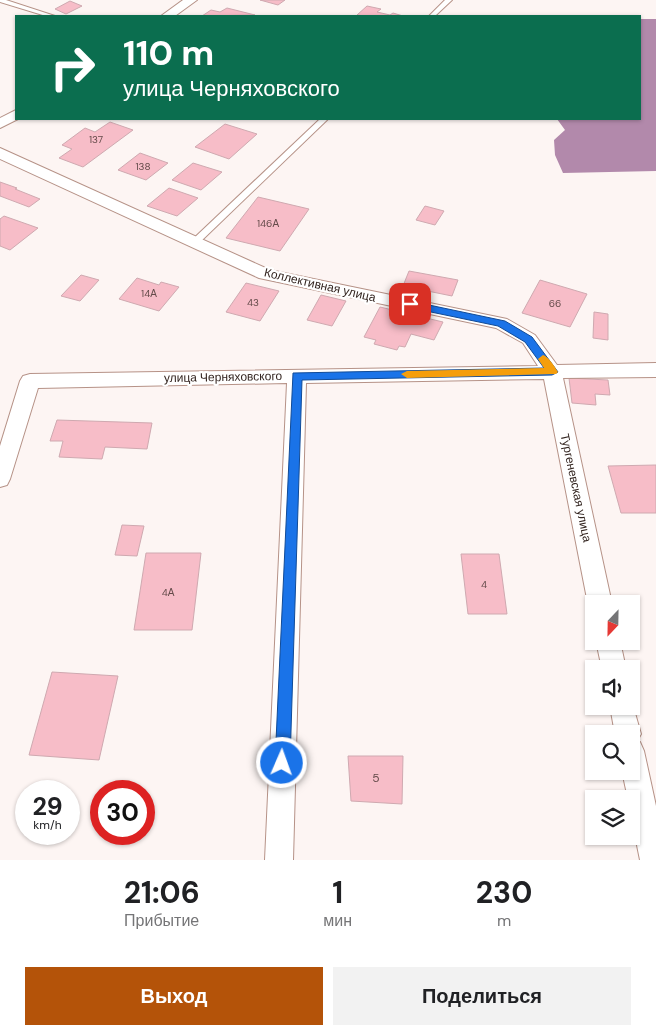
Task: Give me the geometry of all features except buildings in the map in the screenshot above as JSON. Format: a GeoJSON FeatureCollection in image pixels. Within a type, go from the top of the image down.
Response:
{"type":"FeatureCollection","features":[{"type":"Feature","properties":{"kind":"street"},"geometry":{"type":"LineString","coordinates":[[168,15],[191,0]]}},
{"type":"Feature","properties":{"kind":"street"},"geometry":{"type":"LineString","coordinates":[[0,124],[15,115]]}},
{"type":"Feature","properties":{"kind":"street","name":"Коллективная улица"},"geometry":{"type":"LineString","coordinates":[[0,153],[265,274],[501,324],[528,339],[552,372]]}},
{"type":"Feature","properties":{"kind":"street","name":"улица Черняховского"},"geometry":{"type":"LineString","coordinates":[[0,479],[30,381],[656,370]]}},
{"type":"Feature","properties":{"kind":"street","name":"Тургеневская улица"},"geometry":{"type":"LineString","coordinates":[[552,372],[598,595]]}},
{"type":"Feature","properties":{"kind":"street"},"geometry":{"type":"LineString","coordinates":[[278,860],[297,376]]}},
{"type":"Feature","properties":{"kind":"street"},"geometry":{"type":"LineString","coordinates":[[637,780],[654,860]]}},
{"type":"Feature","properties":{"kind":"lane"},"geometry":{"type":"LineString","coordinates":[[0,0],[49,15]]}},
{"type":"Feature","properties":{"kind":"lane"},"geometry":{"type":"LineString","coordinates":[[433,15],[449,0]]}},
{"type":"Feature","properties":{"kind":"lane"},"geometry":{"type":"LineString","coordinates":[[195,242],[323,120]]}},
{"type":"Feature","properties":{"kind":"shaded area"},"geometry":{"type":"Polygon","coordinates":[[[641,19],[656,19],[656,171],[563,173],[555,155],[554,140],[565,130],[558,120],[641,120],[641,19]]]}},
{"type":"Feature","properties":{"kind":"slow traffic"},"geometry":{"type":"LineString","coordinates":[[407,374],[552,372],[543,359]]}},
{"type":"Feature","properties":{"kind":"route"},"geometry":{"type":"LineString","coordinates":[[282,763],[297,376],[552,372],[528,339],[501,324],[410,304]]}}]}
